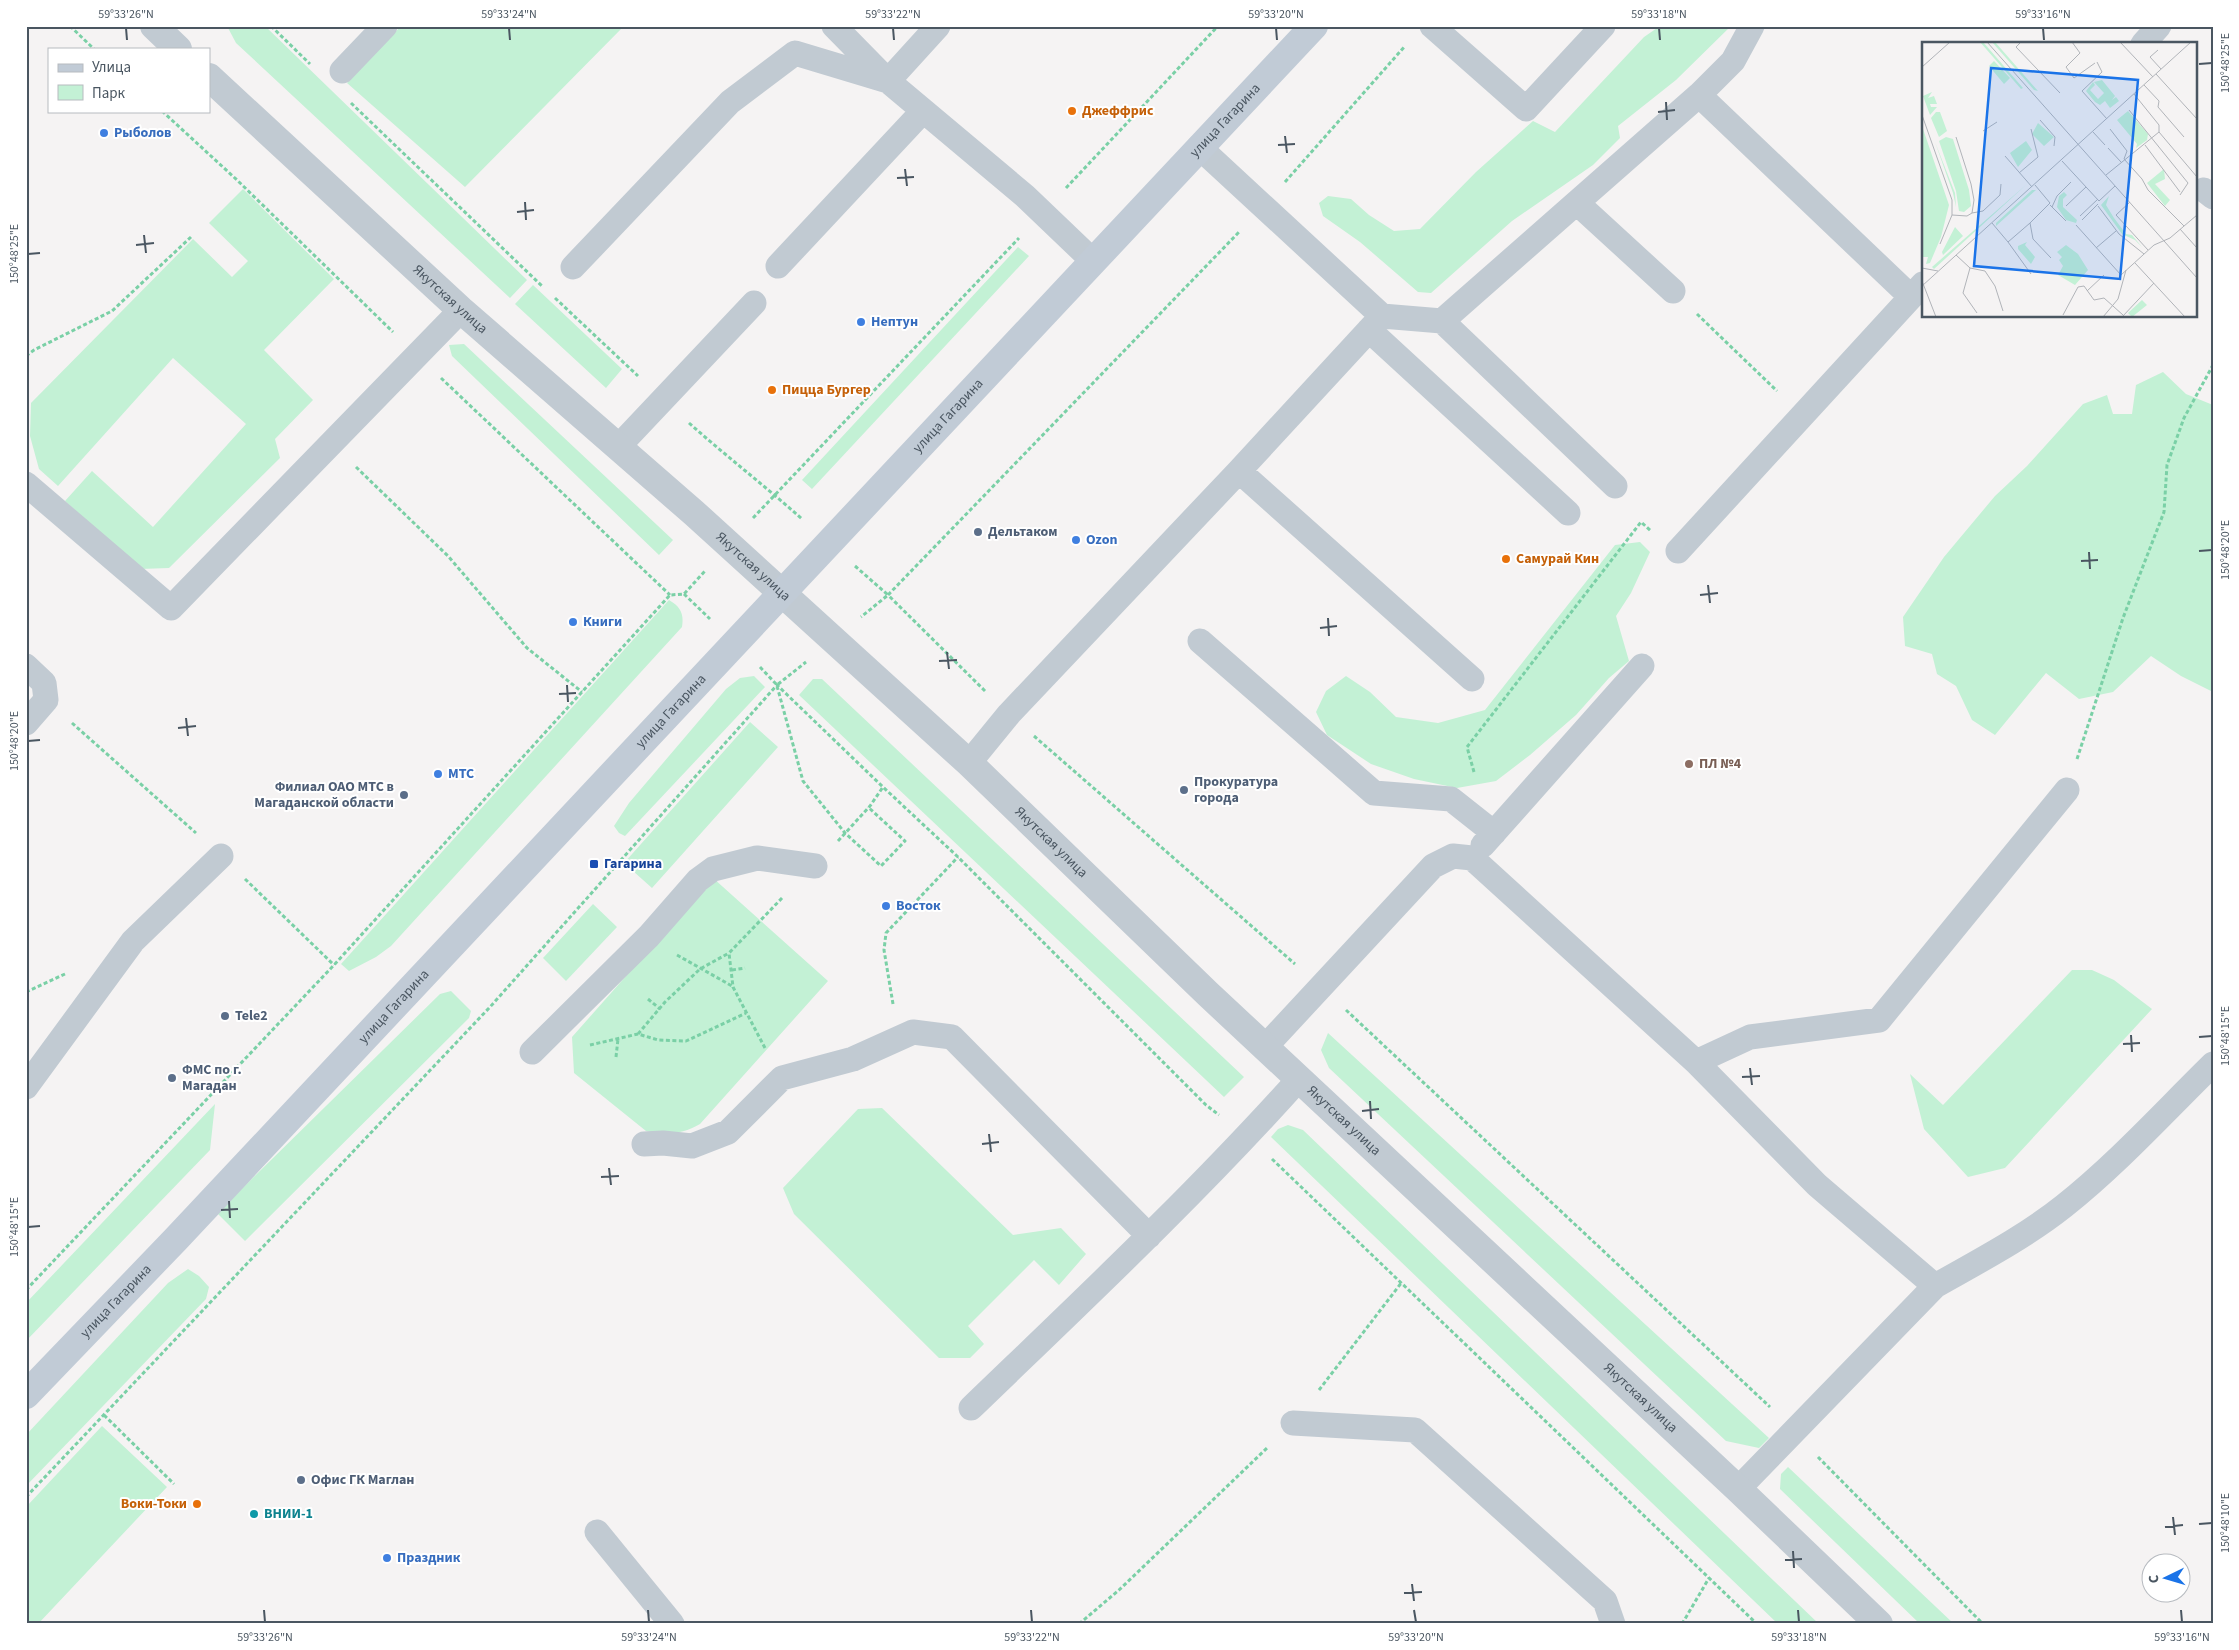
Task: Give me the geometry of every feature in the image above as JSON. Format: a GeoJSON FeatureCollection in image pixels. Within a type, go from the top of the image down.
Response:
{"type":"FeatureCollection","features":[{"type":"Feature","properties":{"kind":"main road","name":"улица Гагарина"},"geometry":{"type":"LineString","coordinates":[[26,1395],[183,1232],[782,594],[1092,260],[1314,26]]}},
{"type":"Feature","properties":{"kind":"street"},"geometry":{"type":"LineString","coordinates":[[154,26],[177,48]]}},
{"type":"Feature","properties":{"kind":"street","name":"Якутская улица"},"geometry":{"type":"LineString","coordinates":[[210,78],[461,310],[618,447],[969,763],[1265,1047],[1738,1488],[1879,1624]]}},
{"type":"Feature","properties":{"kind":"lane"},"geometry":{"type":"LineString","coordinates":[[342,71],[385,26]]}},
{"type":"Feature","properties":{"kind":"lane"},"geometry":{"type":"LineString","coordinates":[[834,26],[888,81],[1042,213],[1092,260]]}},
{"type":"Feature","properties":{"kind":"lane"},"geometry":{"type":"LineString","coordinates":[[888,81],[938,26]]}},
{"type":"Feature","properties":{"kind":"lane"},"geometry":{"type":"LineString","coordinates":[[1432,26],[1526,109],[1603,26]]}},
{"type":"Feature","properties":{"kind":"lane"},"geometry":{"type":"LineString","coordinates":[[969,763],[1009,714],[1239,471],[1375,323],[1442,321],[1699,95],[1733,61],[1752,26]]}},
{"type":"Feature","properties":{"kind":"lane"},"geometry":{"type":"LineString","coordinates":[[2145,42],[2159,26]]}},
{"type":"Feature","properties":{"kind":"lane"},"geometry":{"type":"LineString","coordinates":[[574,267],[730,102],[795,53],[888,81]]}},
{"type":"Feature","properties":{"kind":"lane"},"geometry":{"type":"LineString","coordinates":[[1678,552],[1917,291],[1699,95]]}},
{"type":"Feature","properties":{"kind":"lane"},"geometry":{"type":"LineString","coordinates":[[778,266],[924,111]]}},
{"type":"Feature","properties":{"kind":"lane"},"geometry":{"type":"LineString","coordinates":[[1199,147],[1568,513]]}},
{"type":"Feature","properties":{"kind":"lane"},"geometry":{"type":"LineString","coordinates":[[1577,203],[1673,291]]}},
{"type":"Feature","properties":{"kind":"lane"},"geometry":{"type":"LineString","coordinates":[[618,447],[754,304]]}},
{"type":"Feature","properties":{"kind":"lane"},"geometry":{"type":"LineString","coordinates":[[26,484],[171,608],[461,310]]}},
{"type":"Feature","properties":{"kind":"lane"},"geometry":{"type":"LineString","coordinates":[[1442,321],[1615,486]]}},
{"type":"Feature","properties":{"kind":"lane"},"geometry":{"type":"LineString","coordinates":[[1239,471],[1472,679]]}},
{"type":"Feature","properties":{"kind":"lane"},"geometry":{"type":"LineString","coordinates":[[1200,641],[1374,792],[1451,799],[1501,826]]}},
{"type":"Feature","properties":{"kind":"lane"},"geometry":{"type":"LineString","coordinates":[[26,666],[44,683],[46,700],[26,722]]}},
{"type":"Feature","properties":{"kind":"lane"},"geometry":{"type":"LineString","coordinates":[[1472,858],[1642,666]]}},
{"type":"Feature","properties":{"kind":"lane"},"geometry":{"type":"LineString","coordinates":[[1696,1062],[1750,1037],[1879,1020],[2067,790]]}},
{"type":"Feature","properties":{"kind":"lane"},"geometry":{"type":"LineString","coordinates":[[26,1087],[133,941],[221,856]]}},
{"type":"Feature","properties":{"kind":"lane"},"geometry":{"type":"LineString","coordinates":[[1265,1047],[1432,866],[1453,856],[1472,858],[1696,1062],[1816,1185],[1935,1286]]}},
{"type":"Feature","properties":{"kind":"lane"},"geometry":{"type":"LineString","coordinates":[[532,1052],[649,936],[698,880],[713,869],[757,858],[815,866]]}},
{"type":"Feature","properties":{"kind":"lane"},"geometry":{"type":"LineString","coordinates":[[644,1144],[662,1143],[692,1146],[728,1132],[782,1078],[853,1060],[913,1032],[952,1038],[1149,1236]]}},
{"type":"Feature","properties":{"kind":"lane"},"geometry":{"type":"LineString","coordinates":[[1738,1488],[1935,1286],[2014,1240],[2063,1206],[2117,1159],[2213,1064]]}},
{"type":"Feature","properties":{"kind":"lane"},"geometry":{"type":"LineString","coordinates":[[972,1408],[1149,1236],[1248,1136],[1299,1079]]}},
{"type":"Feature","properties":{"kind":"lane"},"geometry":{"type":"LineString","coordinates":[[1293,1423],[1415,1430],[1604,1601],[1613,1624]]}},
{"type":"Feature","properties":{"kind":"lane"},"geometry":{"type":"LineString","coordinates":[[597,1532],[672,1624]]}},
{"type":"Feature","properties":{"kind":"path"},"geometry":{"type":"LineString","coordinates":[[70,26],[93,48]]}},
{"type":"Feature","properties":{"kind":"path"},"geometry":{"type":"LineString","coordinates":[[271,26],[312,66]]}},
{"type":"Feature","properties":{"kind":"path"},"geometry":{"type":"LineString","coordinates":[[26,1290],[334,966],[670,595],[684,594],[774,494],[1218,26]]}},
{"type":"Feature","properties":{"kind":"path"},"geometry":{"type":"LineString","coordinates":[[345,98],[664,400],[731,461],[774,494]]}},
{"type":"Feature","properties":{"kind":"path"},"geometry":{"type":"LineString","coordinates":[[26,356],[34,350],[112,311],[191,237]]}},
{"type":"Feature","properties":{"kind":"path"},"geometry":{"type":"LineString","coordinates":[[1673,291],[1802,416]]}},
{"type":"Feature","properties":{"kind":"path"},"geometry":{"type":"LineString","coordinates":[[2067,790],[2123,618],[2164,512],[2167,465],[2184,418],[2213,365]]}},
{"type":"Feature","properties":{"kind":"path"},"geometry":{"type":"LineString","coordinates":[[331,442],[448,556],[527,648],[582,692]]}},
{"type":"Feature","properties":{"kind":"path"},"geometry":{"type":"LineString","coordinates":[[1501,826],[1478,786],[1467,746],[1641,522],[1678,552]]}},
{"type":"Feature","properties":{"kind":"path"},"geometry":{"type":"LineString","coordinates":[[777,685],[883,788],[958,857],[1206,1105],[1248,1136],[1757,1624]]}},
{"type":"Feature","properties":{"kind":"path"},"geometry":{"type":"LineString","coordinates":[[777,685],[803,781],[845,834],[880,866],[905,841],[868,807]]}},
{"type":"Feature","properties":{"kind":"path"},"geometry":{"type":"LineString","coordinates":[[26,1497],[490,1007],[777,685]]}},
{"type":"Feature","properties":{"kind":"path"},"geometry":{"type":"LineString","coordinates":[[46,700],[221,856],[334,966]]}},
{"type":"Feature","properties":{"kind":"path"},"geometry":{"type":"LineString","coordinates":[[638,1034],[700,969],[729,953],[845,834],[883,788]]}},
{"type":"Feature","properties":{"kind":"path"},"geometry":{"type":"LineString","coordinates":[[899,1038],[884,950],[886,933],[958,857]]}},
{"type":"Feature","properties":{"kind":"path"},"geometry":{"type":"LineString","coordinates":[[649,936],[700,969],[733,987]]}},
{"type":"Feature","properties":{"kind":"path"},"geometry":{"type":"LineString","coordinates":[[729,953],[733,987],[761,1042]]}},
{"type":"Feature","properties":{"kind":"path"},"geometry":{"type":"LineString","coordinates":[[732,970],[744,968]]}},
{"type":"Feature","properties":{"kind":"path"},"geometry":{"type":"LineString","coordinates":[[648,999],[660,1009]]}},
{"type":"Feature","properties":{"kind":"path"},"geometry":{"type":"LineString","coordinates":[[532,1052],[573,1049],[638,1034],[658,1040],[686,1042],[746,1013]]}},
{"type":"Feature","properties":{"kind":"path"},"geometry":{"type":"LineString","coordinates":[[616,1057],[618,1039]]}},
{"type":"Feature","properties":{"kind":"path"},"geometry":{"type":"LineString","coordinates":[[1079,1624],[1119,1590],[1293,1423],[1402,1282]]}},
{"type":"Feature","properties":{"kind":"path"},"geometry":{"type":"LineString","coordinates":[[104,1415],[174,1484]]}},
{"type":"Feature","properties":{"kind":"path"},"geometry":{"type":"LineString","coordinates":[[1794,1430],[1824,1464],[1983,1624]]}},
{"type":"Feature","properties":{"kind":"path"},"geometry":{"type":"LineString","coordinates":[[1682,1624],[1709,1578]]}},
{"type":"Feature","properties":{"kind":"green space"},"geometry":{"type":"Polygon","coordinates":[[[227,26],[265,26],[527,280],[510,298],[236,43],[227,26]]]}},
{"type":"Feature","properties":{"kind":"green space"},"geometry":{"type":"Polygon","coordinates":[[[401,26],[624,26],[465,187],[347,83],[401,26]]]}},
{"type":"Feature","properties":{"kind":"green space"},"geometry":{"type":"Polygon","coordinates":[[[1660,26],[1731,26],[1676,80],[1618,126],[1620,138],[1593,165],[1512,221],[1431,293],[1418,292],[1360,242],[1323,216],[1319,203],[1328,196],[1351,199],[1369,215],[1394,231],[1420,229],[1476,172],[1533,121],[1555,132],[1644,37],[1660,26]]]}},
{"type":"Feature","properties":{"kind":"green space"},"geometry":{"type":"Polygon","coordinates":[[[243,189],[334,279],[264,350],[313,400],[275,439],[280,458],[169,568],[140,569],[65,501],[92,471],[153,527],[246,424],[173,358],[58,486],[39,469],[30,436],[31,403],[193,239],[232,277],[248,261],[209,223],[243,189]]]}},
{"type":"Feature","properties":{"kind":"green space"},"geometry":{"type":"Polygon","coordinates":[[[1018,247],[1029,256],[812,489],[802,480],[1018,247]]]}},
{"type":"Feature","properties":{"kind":"green space"},"geometry":{"type":"Polygon","coordinates":[[[533,285],[622,369],[606,388],[515,304],[533,285]]]}},
{"type":"Feature","properties":{"kind":"green space"},"geometry":{"type":"Polygon","coordinates":[[[464,344],[673,540],[659,555],[452,356],[449,345],[464,344]]]}},
{"type":"Feature","properties":{"kind":"green space"},"geometry":{"type":"Polygon","coordinates":[[[2163,372],[2186,394],[2213,405],[2213,692],[2181,676],[2151,656],[2113,692],[2079,699],[2046,673],[1995,735],[1972,720],[1956,686],[1937,674],[1932,654],[1905,646],[1903,617],[1944,557],[1995,496],[2027,466],[2083,404],[2107,395],[2113,414],[2132,414],[2136,385],[2163,372]]]}},
{"type":"Feature","properties":{"kind":"green space"},"geometry":{"type":"Polygon","coordinates":[[[1640,542],[1650,552],[1631,593],[1616,616],[1629,661],[1609,678],[1576,715],[1530,755],[1496,781],[1457,788],[1414,779],[1371,764],[1327,735],[1316,712],[1326,691],[1346,676],[1370,692],[1396,717],[1438,723],[1485,710],[1615,545],[1640,542]]]}},
{"type":"Feature","properties":{"kind":"green space"},"geometry":{"type":"Polygon","coordinates":[[[669,600],[681,611],[682,627],[391,946],[376,957],[349,971],[341,964],[669,600]]]}},
{"type":"Feature","properties":{"kind":"green space"},"geometry":{"type":"Polygon","coordinates":[[[754,676],[765,687],[625,836],[619,833],[614,826],[629,803],[726,689],[740,678],[754,676]]]}},
{"type":"Feature","properties":{"kind":"green space"},"geometry":{"type":"Polygon","coordinates":[[[813,679],[822,679],[1244,1077],[1224,1097],[799,695],[813,679]]]}},
{"type":"Feature","properties":{"kind":"green space"},"geometry":{"type":"Polygon","coordinates":[[[750,722],[778,747],[652,888],[624,863],[750,722]]]}},
{"type":"Feature","properties":{"kind":"green space"},"geometry":{"type":"Polygon","coordinates":[[[713,878],[828,981],[700,1124],[674,1133],[646,1131],[574,1073],[572,1037],[713,878]]]}},
{"type":"Feature","properties":{"kind":"green space"},"geometry":{"type":"Polygon","coordinates":[[[593,904],[617,927],[566,981],[543,958],[593,904]]]}},
{"type":"Feature","properties":{"kind":"green space"},"geometry":{"type":"Polygon","coordinates":[[[2072,970],[2092,970],[2114,980],[2152,1009],[2005,1168],[1968,1177],[1924,1129],[1910,1074],[1943,1105],[2072,970]]]}},
{"type":"Feature","properties":{"kind":"green space"},"geometry":{"type":"Polygon","coordinates":[[[451,991],[471,1011],[469,1018],[245,1241],[217,1213],[440,994],[451,991]]]}},
{"type":"Feature","properties":{"kind":"green space"},"geometry":{"type":"Polygon","coordinates":[[[1328,1033],[1769,1438],[1759,1448],[1726,1441],[1329,1068],[1321,1050],[1328,1033]]]}},
{"type":"Feature","properties":{"kind":"green space"},"geometry":{"type":"Polygon","coordinates":[[[215,1104],[210,1150],[26,1341],[26,1303],[215,1104]]]}},
{"type":"Feature","properties":{"kind":"green space"},"geometry":{"type":"Polygon","coordinates":[[[882,1108],[1013,1235],[1061,1228],[1086,1254],[1059,1285],[1034,1260],[968,1326],[984,1344],[970,1358],[939,1358],[794,1214],[783,1188],[858,1109],[882,1108]]]}},
{"type":"Feature","properties":{"kind":"green space"},"geometry":{"type":"Polygon","coordinates":[[[1288,1125],[1303,1130],[1819,1624],[1778,1624],[1271,1137],[1278,1129],[1288,1125]]]}},
{"type":"Feature","properties":{"kind":"green space"},"geometry":{"type":"Polygon","coordinates":[[[188,1269],[199,1276],[209,1287],[206,1299],[26,1486],[26,1435],[168,1283],[188,1269]]]}},
{"type":"Feature","properties":{"kind":"green space"},"geometry":{"type":"Polygon","coordinates":[[[102,1426],[167,1487],[38,1624],[26,1624],[26,1507],[102,1426]]]}},
{"type":"Feature","properties":{"kind":"green space"},"geometry":{"type":"Polygon","coordinates":[[[1788,1467],[1954,1624],[1920,1624],[1780,1489],[1781,1474],[1788,1467]]]}},
{"type":"Feature","properties":{"kind":"place","name":"Джеффрис"},"geometry":{"type":"Point","coordinates":[1072,111]}},
{"type":"Feature","properties":{"kind":"place","name":"Рыболов"},"geometry":{"type":"Point","coordinates":[104,133]}},
{"type":"Feature","properties":{"kind":"place","name":"Нептун"},"geometry":{"type":"Point","coordinates":[861,322]}},
{"type":"Feature","properties":{"kind":"place","name":"Пицца Бургер"},"geometry":{"type":"Point","coordinates":[772,390]}},
{"type":"Feature","properties":{"kind":"place","name":"Дельтаком"},"geometry":{"type":"Point","coordinates":[978,532]}},
{"type":"Feature","properties":{"kind":"place","name":"Ozon"},"geometry":{"type":"Point","coordinates":[1076,540]}},
{"type":"Feature","properties":{"kind":"place","name":"Самурай Кин"},"geometry":{"type":"Point","coordinates":[1506,559]}},
{"type":"Feature","properties":{"kind":"place","name":"Книги"},"geometry":{"type":"Point","coordinates":[573,622]}},
{"type":"Feature","properties":{"kind":"place","name":"ПЛ №4"},"geometry":{"type":"Point","coordinates":[1689,764]}},
{"type":"Feature","properties":{"kind":"place","name":"МТС"},"geometry":{"type":"Point","coordinates":[438,774]}},
{"type":"Feature","properties":{"kind":"place","name":"Прокуратура города"},"geometry":{"type":"Point","coordinates":[1184,790]}},
{"type":"Feature","properties":{"kind":"place","name":"Филиал ОАО МТС в Магаданской области"},"geometry":{"type":"Point","coordinates":[404,795]}},
{"type":"Feature","properties":{"kind":"place","name":"Гагарина"},"geometry":{"type":"Point","coordinates":[594,864]}},
{"type":"Feature","properties":{"kind":"place","name":"Восток"},"geometry":{"type":"Point","coordinates":[886,906]}},
{"type":"Feature","properties":{"kind":"place","name":"Tele2"},"geometry":{"type":"Point","coordinates":[225,1016]}},
{"type":"Feature","properties":{"kind":"place","name":"ФМС по г. Магадан"},"geometry":{"type":"Point","coordinates":[172,1078]}},
{"type":"Feature","properties":{"kind":"place","name":"Офис ГК Маглан"},"geometry":{"type":"Point","coordinates":[301,1480]}},
{"type":"Feature","properties":{"kind":"place","name":"Воки-Токи"},"geometry":{"type":"Point","coordinates":[197,1504]}},
{"type":"Feature","properties":{"kind":"place","name":"ВНИИ-1"},"geometry":{"type":"Point","coordinates":[254,1514]}},
{"type":"Feature","properties":{"kind":"place","name":"Праздник"},"geometry":{"type":"Point","coordinates":[387,1558]}}]}
